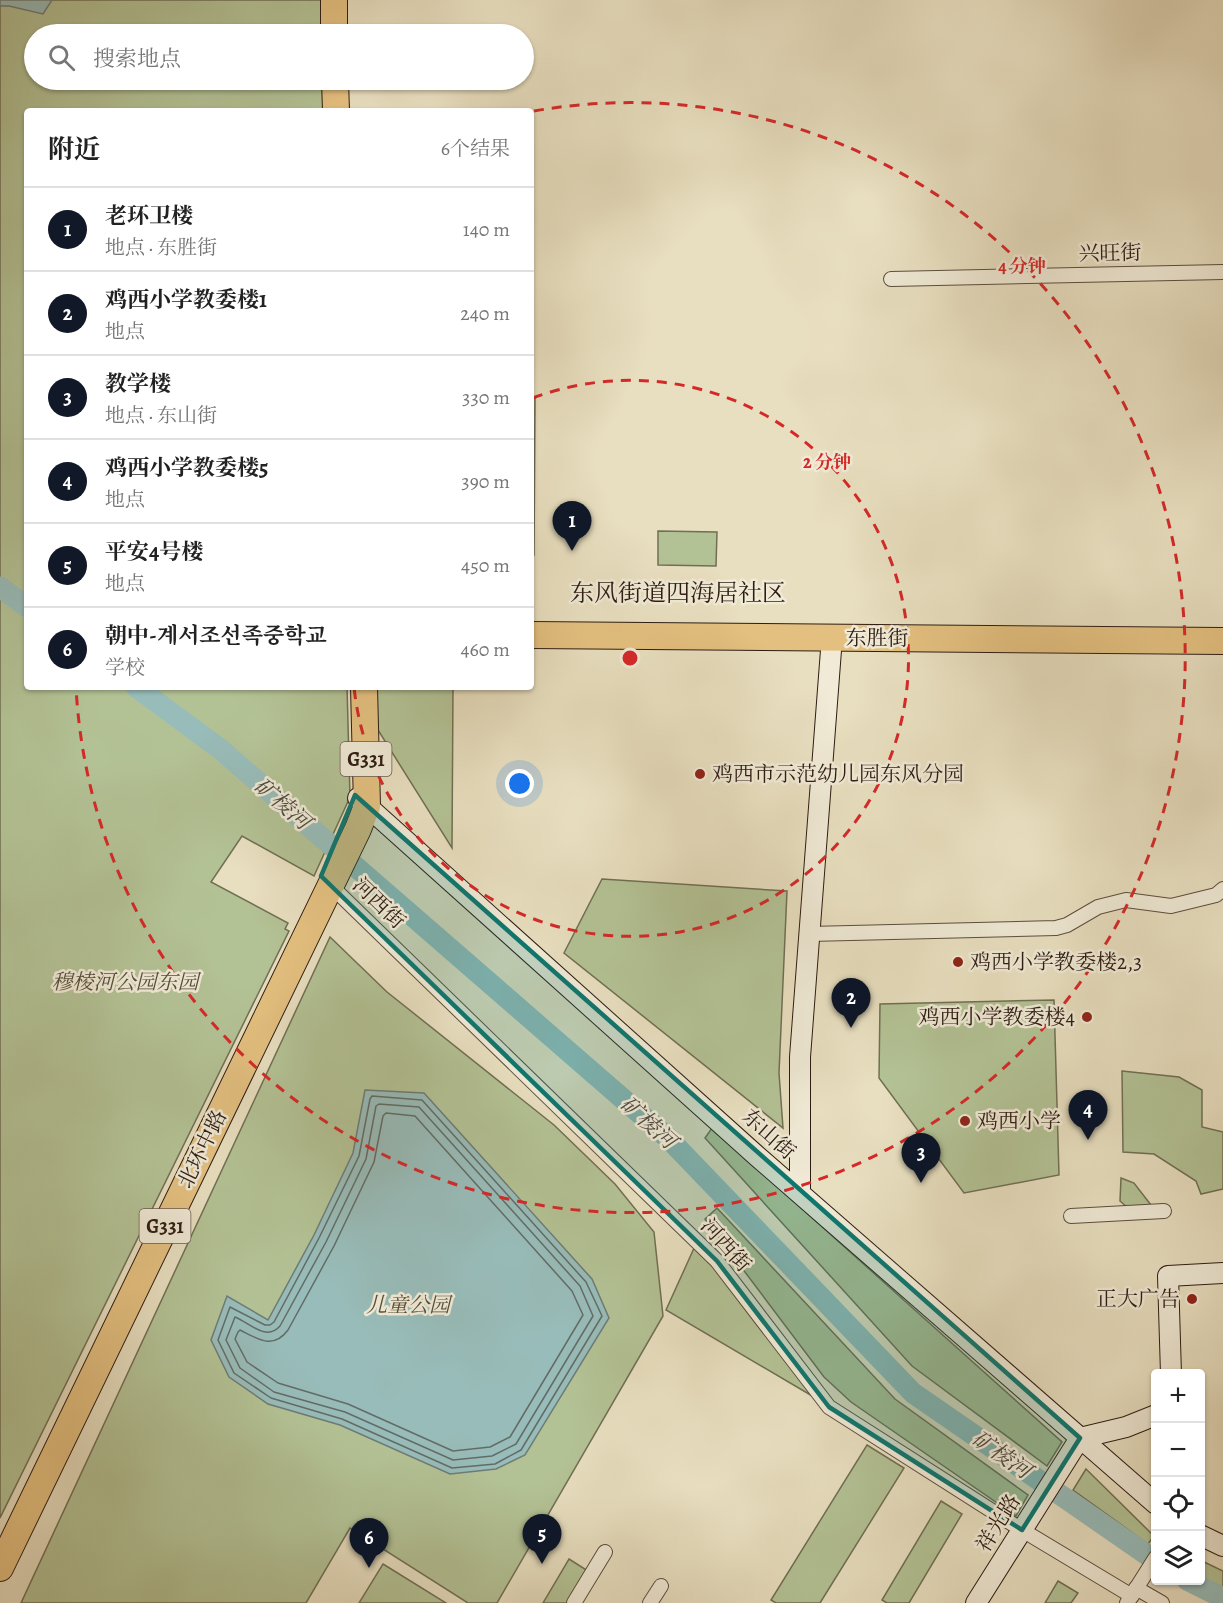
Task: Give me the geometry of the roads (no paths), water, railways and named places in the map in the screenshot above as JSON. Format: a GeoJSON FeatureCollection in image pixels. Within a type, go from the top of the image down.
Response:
{"type":"FeatureCollection","features":[{"type":"Feature","properties":{"kind":"highway"},"geometry":{"type":"LineString","coordinates":[[334,0],[334,24]]}},
{"type":"Feature","properties":{"kind":"highway"},"geometry":{"type":"LineString","coordinates":[[349,0],[350,24]]}},
{"type":"Feature","properties":{"kind":"highway"},"geometry":{"type":"LineString","coordinates":[[335,90],[336,108]]}},
{"type":"Feature","properties":{"kind":"highway"},"geometry":{"type":"LineString","coordinates":[[351,90],[352,108]]}},
{"type":"Feature","properties":{"kind":"highway","name":"东胜街"},"geometry":{"type":"LineString","coordinates":[[534,634],[1223,641]]}},
{"type":"Feature","properties":{"kind":"highway","name":"G331"},"geometry":{"type":"LineString","coordinates":[[351,690],[357,812]]}},
{"type":"Feature","properties":{"kind":"highway","name":"G331"},"geometry":{"type":"LineString","coordinates":[[357,812],[364,690]]}},
{"type":"Feature","properties":{"kind":"highway","name":"北环中路"},"geometry":{"type":"LineString","coordinates":[[0,1568],[357,812]]}},
{"type":"Feature","properties":{"kind":"highway","name":"北环中路"},"geometry":{"type":"LineString","coordinates":[[0,1542],[326,880]]}},
{"type":"Feature","properties":{"kind":"main road"},"geometry":{"type":"LineString","coordinates":[[800,1193],[800,1057],[832,637]]}},
{"type":"Feature","properties":{"kind":"main road","name":"东山街"},"geometry":{"type":"LineString","coordinates":[[357,812],[800,1193],[1151,1500]]}},
{"type":"Feature","properties":{"kind":"main road"},"geometry":{"type":"LineString","coordinates":[[1172,1369],[1168,1275],[1223,1273]]}},
{"type":"Feature","properties":{"kind":"main road"},"geometry":{"type":"LineString","coordinates":[[1080,1438],[1126,1427],[1151,1417]]}},
{"type":"Feature","properties":{"kind":"main road","name":"祥光路"},"geometry":{"type":"LineString","coordinates":[[976,1603],[1080,1438]]}},
{"type":"Feature","properties":{"kind":"main road"},"geometry":{"type":"LineString","coordinates":[[1205,1537],[1223,1546]]}},
{"type":"Feature","properties":{"kind":"street","name":"兴旺街"},"geometry":{"type":"LineString","coordinates":[[891,279],[1223,272]]}},
{"type":"Feature","properties":{"kind":"street","name":"河西街"},"geometry":{"type":"LineString","coordinates":[[326,880],[717,1261],[829,1407],[1022,1530],[1132,1596],[1162,1603]]}},
{"type":"Feature","properties":{"kind":"street"},"geometry":{"type":"LineString","coordinates":[[809,934],[1056,928],[1067,925],[1098,907],[1126,900],[1171,906],[1216,895],[1223,889]]}},
{"type":"Feature","properties":{"kind":"street"},"geometry":{"type":"LineString","coordinates":[[1071,1216],[1164,1211]]}},
{"type":"Feature","properties":{"kind":"street"},"geometry":{"type":"LineString","coordinates":[[574,1603],[605,1552]]}},
{"type":"Feature","properties":{"kind":"street"},"geometry":{"type":"LineString","coordinates":[[1132,1596],[1151,1564]]}},
{"type":"Feature","properties":{"kind":"street"},"geometry":{"type":"LineString","coordinates":[[651,1603],[661,1586]]}},
{"type":"Feature","properties":{"kind":"water"},"geometry":{"type":"Polygon","coordinates":[[[0,0],[52,0],[43,14],[0,6],[0,0]]]}},
{"type":"Feature","properties":{"kind":"water"},"geometry":{"type":"Polygon","coordinates":[[[365,1090],[424,1093],[592,1279],[609,1318],[525,1455],[496,1469],[450,1474],[340,1425],[268,1404],[229,1377],[211,1340],[227,1296],[268,1320],[314,1235],[353,1153],[365,1090]]]}},
{"type":"Feature","properties":{"kind":"waterway","name":"矿棱河"},"geometry":{"type":"LineString","coordinates":[[0,587],[24,605]]}},
{"type":"Feature","properties":{"kind":"waterway","name":"矿棱河"},"geometry":{"type":"LineString","coordinates":[[140,690],[219,748],[668,1138],[913,1393],[1151,1558]]}},
{"type":"Feature","properties":{"kind":"waterway","name":"矿棱河"},"geometry":{"type":"LineString","coordinates":[[1197,1585],[1223,1598]]}},
{"type":"Feature","properties":{"kind":"place","name":"老环卫楼"},"geometry":{"type":"Point","coordinates":[572,551]}},
{"type":"Feature","properties":{"kind":"place","name":"鸡西市示范幼儿园东风分园"},"geometry":{"type":"Point","coordinates":[700,774]}},
{"type":"Feature","properties":{"kind":"place","name":"鸡西小学教委楼2,3"},"geometry":{"type":"Point","coordinates":[958,962]}},
{"type":"Feature","properties":{"kind":"place","name":"鸡西小学教委楼4"},"geometry":{"type":"Point","coordinates":[1087,1017]}},
{"type":"Feature","properties":{"kind":"place","name":"鸡西小学教委楼1"},"geometry":{"type":"Point","coordinates":[851,1028]}},
{"type":"Feature","properties":{"kind":"place","name":"鸡西小学"},"geometry":{"type":"Point","coordinates":[965,1121]}},
{"type":"Feature","properties":{"kind":"place","name":"鸡西小学教委楼5"},"geometry":{"type":"Point","coordinates":[1088,1140]}},
{"type":"Feature","properties":{"kind":"place","name":"教学楼"},"geometry":{"type":"Point","coordinates":[921,1183]}},
{"type":"Feature","properties":{"kind":"place","name":"正大广告"},"geometry":{"type":"Point","coordinates":[1192,1299]}},
{"type":"Feature","properties":{"kind":"place","name":"平安4号楼"},"geometry":{"type":"Point","coordinates":[542,1564]}},
{"type":"Feature","properties":{"kind":"place","name":"朝中-계서조선족중학교"},"geometry":{"type":"Point","coordinates":[369,1568]}},
{"type":"Feature","properties":{"kind":"district","name":"东风街道四海居社区"},"geometry":{"type":"Point","coordinates":[678,593]}},
{"type":"Feature","properties":{"kind":"park label","name":"穆棱河公园东园"},"geometry":{"type":"Point","coordinates":[125,982]}},
{"type":"Feature","properties":{"kind":"park label","name":"儿童公园"},"geometry":{"type":"Point","coordinates":[408,1305]}}]}
